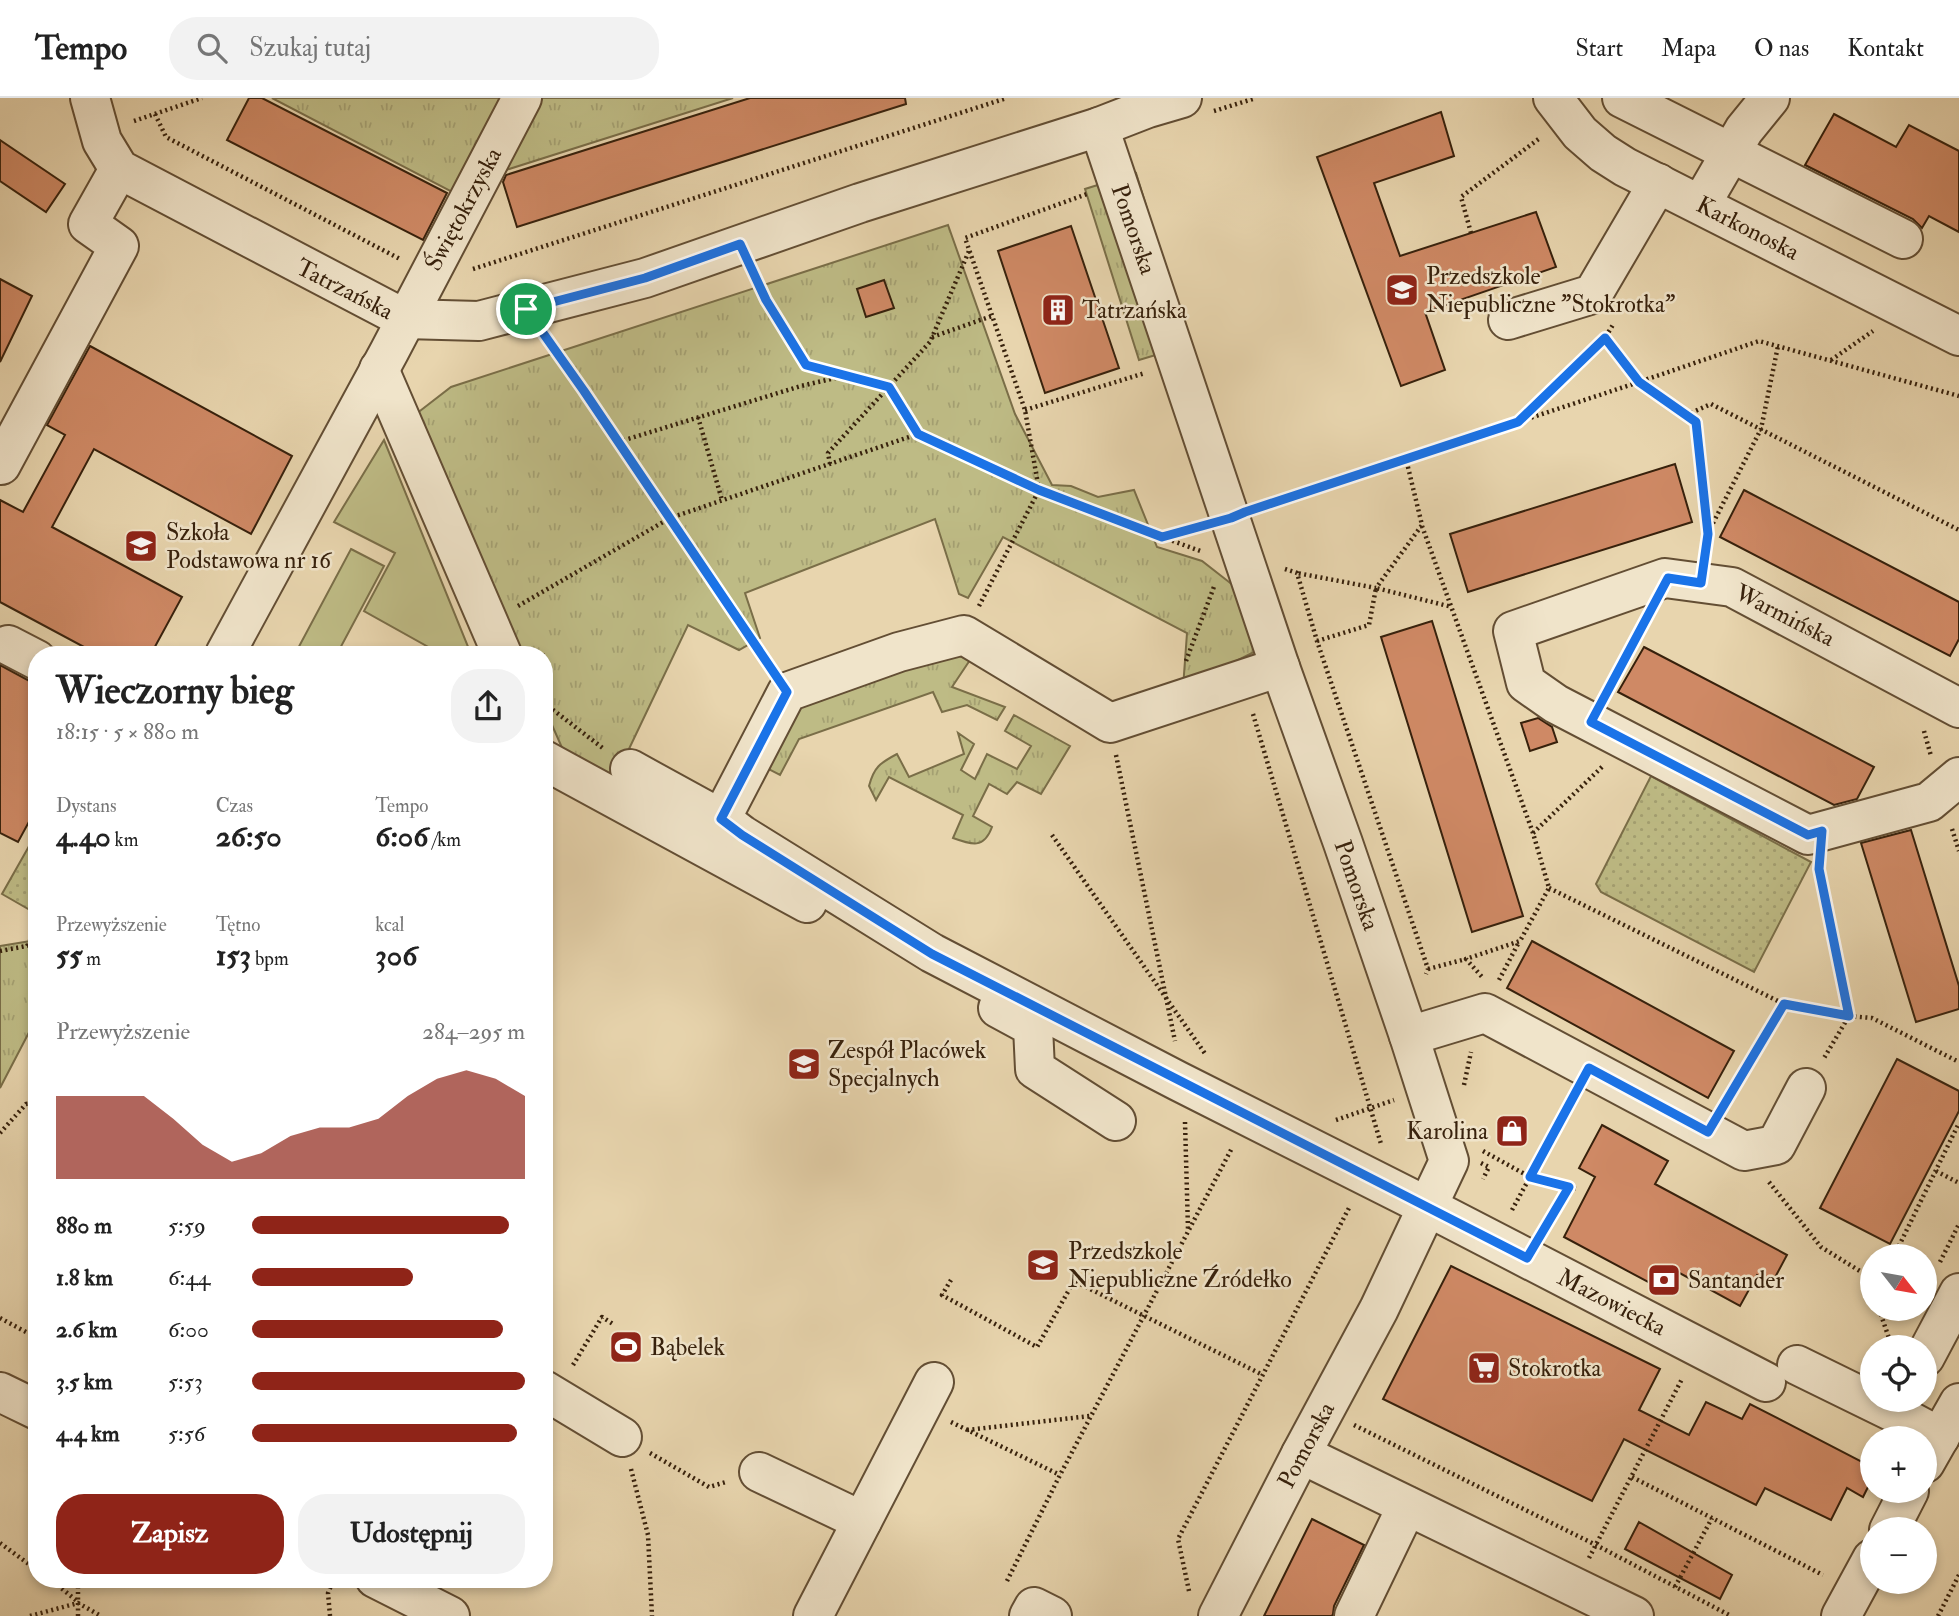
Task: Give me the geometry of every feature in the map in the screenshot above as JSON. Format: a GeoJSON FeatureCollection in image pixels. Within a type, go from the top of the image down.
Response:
{"type":"FeatureCollection","features":[{"type":"Feature","properties":{"kind":"street","name":"Świętokrzyska"},"geometry":{"type":"LineString","coordinates":[[229,646],[522,98]]}},
{"type":"Feature","properties":{"kind":"street","name":"Karkonoska"},"geometry":{"type":"LineString","coordinates":[[1553,98],[1580,133],[1625,167],[1959,336]]}},
{"type":"Feature","properties":{"kind":"street"},"geometry":{"type":"LineString","coordinates":[[1622,98],[1903,239]]}},
{"type":"Feature","properties":{"kind":"street"},"geometry":{"type":"LineString","coordinates":[[1701,204],[1744,130],[1770,98]]}},
{"type":"Feature","properties":{"kind":"street","name":"Tatrzańska"},"geometry":{"type":"LineString","coordinates":[[119,169],[405,320],[479,321],[645,278],[860,203],[1099,127],[1158,101]]}},
{"type":"Feature","properties":{"kind":"street"},"geometry":{"type":"LineString","coordinates":[[0,464],[118,246],[88,224],[119,169],[102,141],[93,108]]}},
{"type":"Feature","properties":{"kind":"street","name":"Pomorska"},"geometry":{"type":"LineString","coordinates":[[1099,127],[1280,667],[1409,1036],[1449,1161],[1379,1309],[1301,1454],[1205,1609]]}},
{"type":"Feature","properties":{"kind":"street"},"geometry":{"type":"LineString","coordinates":[[1508,320],[1593,294],[1658,183]]}},
{"type":"Feature","properties":{"kind":"street"},"geometry":{"type":"LineString","coordinates":[[379,369],[499,646]]}},
{"type":"Feature","properties":{"kind":"street","name":"Warmińska"},"geometry":{"type":"LineString","coordinates":[[1959,708],[1732,587],[1685,580],[1514,631],[1526,683],[1556,704],[1808,835],[1929,802],[1959,777]]}},
{"type":"Feature","properties":{"kind":"street"},"geometry":{"type":"LineString","coordinates":[[721,819],[787,692],[899,652],[964,635],[1110,723],[1280,667]]}},
{"type":"Feature","properties":{"kind":"street"},"geometry":{"type":"LineString","coordinates":[[553,765],[1033,1027],[1035,1069],[1116,1121]]}},
{"type":"Feature","properties":{"kind":"street","name":"Mazowiecka"},"geometry":{"type":"LineString","coordinates":[[630,769],[721,819],[742,835],[932,954],[1069,1025],[1198,1073],[1249,1116],[1699,1348],[1860,1395]]}},
{"type":"Feature","properties":{"kind":"street"},"geometry":{"type":"LineString","coordinates":[[1409,1036],[1486,1005],[1589,1068],[1744,1151],[1776,1145],[1806,1088]]}},
{"type":"Feature","properties":{"kind":"street"},"geometry":{"type":"LineString","coordinates":[[1932,1335],[1948,1281]]}},
{"type":"Feature","properties":{"kind":"street"},"geometry":{"type":"LineString","coordinates":[[0,1391],[28,1405]]}},
{"type":"Feature","properties":{"kind":"street"},"geometry":{"type":"LineString","coordinates":[[813,1616],[928,1395]]}},
{"type":"Feature","properties":{"kind":"street"},"geometry":{"type":"LineString","coordinates":[[553,1396],[622,1437]]}},
{"type":"Feature","properties":{"kind":"street"},"geometry":{"type":"LineString","coordinates":[[1937,1443],[1959,1403]]}},
{"type":"Feature","properties":{"kind":"street","name":"Mazowiecka"},"geometry":{"type":"LineString","coordinates":[[1904,1412],[1914,1426]]}},
{"type":"Feature","properties":{"kind":"street"},"geometry":{"type":"LineString","coordinates":[[1301,1454],[1574,1587],[1616,1612]]}},
{"type":"Feature","properties":{"kind":"street"},"geometry":{"type":"LineString","coordinates":[[759,1472],[862,1521]]}},
{"type":"Feature","properties":{"kind":"street"},"geometry":{"type":"LineString","coordinates":[[1354,1616],[1407,1506]]}},
{"type":"Feature","properties":{"kind":"street"},"geometry":{"type":"LineString","coordinates":[[1843,1613],[1860,1581]]}},
{"type":"Feature","properties":{"kind":"street"},"geometry":{"type":"LineString","coordinates":[[387,1588],[409,1607],[450,1616]]}},
{"type":"Feature","properties":{"kind":"street"},"geometry":{"type":"LineString","coordinates":[[1015,1604],[1034,1607],[1052,1616]]}},
{"type":"Feature","properties":{"kind":"path"},"geometry":{"type":"LineString","coordinates":[[93,108],[122,125],[202,98]]}},
{"type":"Feature","properties":{"kind":"path"},"geometry":{"type":"LineString","coordinates":[[155,114],[166,136],[429,274],[444,279],[1007,98]]}},
{"type":"Feature","properties":{"kind":"path"},"geometry":{"type":"LineString","coordinates":[[1471,233],[1461,197],[1543,135]]}},
{"type":"Feature","properties":{"kind":"path"},"geometry":{"type":"LineString","coordinates":[[964,635],[1039,490],[1025,410],[965,238],[1119,183]]}},
{"type":"Feature","properties":{"kind":"path"},"geometry":{"type":"LineString","coordinates":[[740,244],[766,300],[806,365],[889,387],[918,434],[1039,490],[1212,555]]}},
{"type":"Feature","properties":{"kind":"path"},"geometry":{"type":"LineString","coordinates":[[830,464],[828,453],[930,342],[969,250]]}},
{"type":"Feature","properties":{"kind":"path"},"geometry":{"type":"LineString","coordinates":[[526,309],[787,692]]}},
{"type":"Feature","properties":{"kind":"path"},"geometry":{"type":"LineString","coordinates":[[932,337],[992,316]]}},
{"type":"Feature","properties":{"kind":"path"},"geometry":{"type":"LineString","coordinates":[[1518,422],[1605,338],[1619,316]]}},
{"type":"Feature","properties":{"kind":"path"},"geometry":{"type":"LineString","coordinates":[[1605,338],[1639,382],[1696,422],[1708,534]]}},
{"type":"Feature","properties":{"kind":"path"},"geometry":{"type":"LineString","coordinates":[[1162,537],[1231,518],[1759,341],[1959,396]]}},
{"type":"Feature","properties":{"kind":"path"},"geometry":{"type":"LineString","coordinates":[[1533,833],[1604,765],[1596,725],[1685,580],[1761,429],[1778,346]]}},
{"type":"Feature","properties":{"kind":"path"},"geometry":{"type":"LineString","coordinates":[[1025,410],[1179,362]]}},
{"type":"Feature","properties":{"kind":"path"},"geometry":{"type":"LineString","coordinates":[[618,442],[845,375]]}},
{"type":"Feature","properties":{"kind":"path"},"geometry":{"type":"LineString","coordinates":[[1686,415],[1711,404],[1959,530]]}},
{"type":"Feature","properties":{"kind":"path"},"geometry":{"type":"LineString","coordinates":[[698,417],[722,500]]}},
{"type":"Feature","properties":{"kind":"path"},"geometry":{"type":"LineString","coordinates":[[513,609],[670,517],[918,434]]}},
{"type":"Feature","properties":{"kind":"path"},"geometry":{"type":"LineString","coordinates":[[1406,459],[1422,525],[1533,833],[1549,888],[1486,1005],[1462,1090]]}},
{"type":"Feature","properties":{"kind":"path"},"geometry":{"type":"LineString","coordinates":[[1317,641],[1370,625],[1376,588],[1422,525]]}},
{"type":"Feature","properties":{"kind":"path"},"geometry":{"type":"LineString","coordinates":[[1297,573],[1376,588],[1452,607]]}},
{"type":"Feature","properties":{"kind":"path"},"geometry":{"type":"LineString","coordinates":[[1167,704],[1193,645],[1217,577],[1221,590]]}},
{"type":"Feature","properties":{"kind":"path"},"geometry":{"type":"LineString","coordinates":[[1205,1609],[1178,1539],[1381,1143],[1242,678]]}},
{"type":"Feature","properties":{"kind":"path"},"geometry":{"type":"LineString","coordinates":[[553,710],[630,769]]}},
{"type":"Feature","properties":{"kind":"path"},"geometry":{"type":"LineString","coordinates":[[1110,723],[1166,996],[1198,1073],[1188,1231]]}},
{"type":"Feature","properties":{"kind":"path"},"geometry":{"type":"LineString","coordinates":[[1806,1088],[1849,1016],[1819,869],[1822,831]]}},
{"type":"Feature","properties":{"kind":"path"},"geometry":{"type":"LineString","coordinates":[[1052,835],[1166,996],[1198,1073]]}},
{"type":"Feature","properties":{"kind":"path"},"geometry":{"type":"LineString","coordinates":[[1549,888],[1784,1004],[1872,1018],[1959,1062]]}},
{"type":"Feature","properties":{"kind":"path"},"geometry":{"type":"LineString","coordinates":[[1428,969],[1520,941]]}},
{"type":"Feature","properties":{"kind":"path"},"geometry":{"type":"LineString","coordinates":[[0,951],[26,947],[28,944]]}},
{"type":"Feature","properties":{"kind":"path"},"geometry":{"type":"LineString","coordinates":[[1466,959],[1486,1005]]}},
{"type":"Feature","properties":{"kind":"path"},"geometry":{"type":"LineString","coordinates":[[1708,1132],[1784,1004]]}},
{"type":"Feature","properties":{"kind":"path"},"geometry":{"type":"LineString","coordinates":[[1511,1250],[1530,1177],[1589,1068]]}},
{"type":"Feature","properties":{"kind":"path"},"geometry":{"type":"LineString","coordinates":[[1289,1136],[1404,1097]]}},
{"type":"Feature","properties":{"kind":"path"},"geometry":{"type":"LineString","coordinates":[[0,1133],[28,1104]]}},
{"type":"Feature","properties":{"kind":"path"},"geometry":{"type":"LineString","coordinates":[[1015,1604],[1060,1475],[1249,1116]]}},
{"type":"Feature","properties":{"kind":"path"},"geometry":{"type":"LineString","coordinates":[[1900,1244],[1959,1123]]}},
{"type":"Feature","properties":{"kind":"path"},"geometry":{"type":"LineString","coordinates":[[1756,1149],[1762,1173],[1821,1247],[1860,1269]]}},
{"type":"Feature","properties":{"kind":"path"},"geometry":{"type":"LineString","coordinates":[[1481,1151],[1530,1177],[1576,1189]]}},
{"type":"Feature","properties":{"kind":"path"},"geometry":{"type":"LineString","coordinates":[[1936,1171],[1959,1182]]}},
{"type":"Feature","properties":{"kind":"path"},"geometry":{"type":"LineString","coordinates":[[1511,1250],[1569,1187]]}},
{"type":"Feature","properties":{"kind":"path"},"geometry":{"type":"LineString","coordinates":[[1948,1281],[1959,1224]]}},
{"type":"Feature","properties":{"kind":"path"},"geometry":{"type":"LineString","coordinates":[[951,1280],[942,1295],[1037,1347],[1074,1282],[1263,1375]]}},
{"type":"Feature","properties":{"kind":"path"},"geometry":{"type":"LineString","coordinates":[[553,1390],[602,1317],[613,1324]]}},
{"type":"Feature","properties":{"kind":"path"},"geometry":{"type":"LineString","coordinates":[[0,1318],[28,1333]]}},
{"type":"Feature","properties":{"kind":"path"},"geometry":{"type":"LineString","coordinates":[[1574,1587],[1699,1348]]}},
{"type":"Feature","properties":{"kind":"path"},"geometry":{"type":"LineString","coordinates":[[928,1395],[966,1430],[1060,1475]]}},
{"type":"Feature","properties":{"kind":"path"},"geometry":{"type":"LineString","coordinates":[[966,1430],[1091,1416]]}},
{"type":"Feature","properties":{"kind":"path"},"geometry":{"type":"LineString","coordinates":[[1342,1419],[1596,1545],[1731,1616]]}},
{"type":"Feature","properties":{"kind":"path"},"geometry":{"type":"LineString","coordinates":[[622,1437],[709,1488],[759,1472]]}},
{"type":"Feature","properties":{"kind":"path"},"geometry":{"type":"LineString","coordinates":[[622,1437],[648,1535],[652,1616]]}},
{"type":"Feature","properties":{"kind":"path"},"geometry":{"type":"LineString","coordinates":[[1632,1477],[1835,1581],[1843,1613]]}},
{"type":"Feature","properties":{"kind":"path"},"geometry":{"type":"LineString","coordinates":[[1675,1587],[1712,1518]]}},
{"type":"Feature","properties":{"kind":"path"},"geometry":{"type":"LineString","coordinates":[[0,1543],[28,1563]]}},
{"type":"Feature","properties":{"kind":"path"},"geometry":{"type":"LineString","coordinates":[[1938,1616],[1959,1575]]}},
{"type":"Feature","properties":{"kind":"path"},"geometry":{"type":"LineString","coordinates":[[61,1588],[78,1603],[101,1616]]}},
{"type":"Feature","properties":{"kind":"path"},"geometry":{"type":"LineString","coordinates":[[78,1588],[78,1616]]}},
{"type":"Feature","properties":{"kind":"path"},"geometry":{"type":"LineString","coordinates":[[330,1588],[330,1616]]}},
{"type":"Feature","properties":{"kind":"path"},"geometry":{"type":"LineString","coordinates":[[30,1616],[78,1603]]}},
{"type":"Feature","properties":{"kind":"green space"},"geometry":{"type":"Polygon","coordinates":[[[272,98],[505,98],[456,194],[272,98]]]}},
{"type":"Feature","properties":{"kind":"green space"},"geometry":{"type":"Polygon","coordinates":[[[530,98],[733,98],[487,176],[530,98]]]}},
{"type":"Feature","properties":{"kind":"green space"},"geometry":{"type":"Polygon","coordinates":[[[1136,173],[1189,345],[1139,360],[1085,189],[1136,173]]]}},
{"type":"Feature","properties":{"kind":"green space"},"geometry":{"type":"Polygon","coordinates":[[[948,225],[1015,414],[1052,485],[1071,486],[1098,497],[1134,490],[1157,547],[1202,561],[1238,589],[1260,649],[1183,688],[1187,633],[1003,537],[968,598],[959,594],[935,519],[745,593],[760,638],[739,650],[688,625],[628,751],[678,823],[567,759],[553,727],[553,646],[518,646],[416,414],[451,387],[948,225]]]}},
{"type":"Feature","properties":{"kind":"green space"},"geometry":{"type":"Polygon","coordinates":[[[384,440],[468,646],[427,646],[364,611],[395,553],[334,522],[384,440]]]}},
{"type":"Feature","properties":{"kind":"green space"},"geometry":{"type":"Polygon","coordinates":[[[351,549],[384,566],[341,646],[299,646],[351,549]]]}},
{"type":"Feature","properties":{"kind":"green space"},"geometry":{"type":"Polygon","coordinates":[[[936,646],[970,660],[952,687],[1005,707],[997,720],[967,705],[942,712],[933,692],[799,739],[780,775],[740,754],[760,722],[936,646]]]}},
{"type":"Feature","properties":{"kind":"green space"},"geometry":{"type":"Polygon","coordinates":[[[1014,715],[1070,746],[1041,794],[1017,782],[1007,794],[989,784],[973,816],[992,827],[981,842],[972,843],[953,838],[963,815],[889,777],[876,800],[869,786],[873,774],[882,763],[897,754],[909,777],[964,754],[958,733],[974,744],[961,770],[975,779],[987,754],[1017,769],[1031,746],[1005,731],[1014,715]]]}},
{"type":"Feature","properties":{"kind":"green space"},"geometry":{"type":"Polygon","coordinates":[[[1651,776],[1811,862],[1754,972],[1601,892],[1596,884],[1651,776]]]}},
{"type":"Feature","properties":{"kind":"green space"},"geometry":{"type":"Polygon","coordinates":[[[28,848],[28,909],[2,894],[28,848]]]}},
{"type":"Feature","properties":{"kind":"green space"},"geometry":{"type":"Polygon","coordinates":[[[28,941],[28,1034],[0,1088],[0,946],[28,941]]]}},
{"type":"Feature","properties":{"kind":"building"},"geometry":{"type":"Polygon","coordinates":[[[249,98],[262,98],[447,193],[423,240],[227,140],[249,98]]]}},
{"type":"Feature","properties":{"kind":"building"},"geometry":{"type":"Polygon","coordinates":[[[750,98],[905,98],[906,104],[517,227],[503,182],[506,175],[750,98]]]}},
{"type":"Feature","properties":{"kind":"building"},"geometry":{"type":"Polygon","coordinates":[[[1441,112],[1454,156],[1374,183],[1400,256],[1536,212],[1556,267],[1425,312],[1445,370],[1401,386],[1317,157],[1441,112]]]}},
{"type":"Feature","properties":{"kind":"building"},"geometry":{"type":"Polygon","coordinates":[[[1834,114],[1896,147],[1909,125],[1959,151],[1959,232],[1929,216],[1922,228],[1913,219],[1805,165],[1834,114]]]}},
{"type":"Feature","properties":{"kind":"building"},"geometry":{"type":"Polygon","coordinates":[[[0,140],[65,184],[46,212],[0,181],[0,140]]]}},
{"type":"Feature","properties":{"kind":"building","name":"Tatrzańska"},"geometry":{"type":"Polygon","coordinates":[[[1071,226],[1119,368],[1045,393],[998,251],[1071,226]]]}},
{"type":"Feature","properties":{"kind":"building"},"geometry":{"type":"Polygon","coordinates":[[[0,279],[32,296],[0,362],[0,279]]]}},
{"type":"Feature","properties":{"kind":"building"},"geometry":{"type":"Polygon","coordinates":[[[884,280],[894,308],[866,317],[857,289],[884,280]]]}},
{"type":"Feature","properties":{"kind":"building"},"geometry":{"type":"Polygon","coordinates":[[[90,346],[292,456],[251,534],[94,449],[52,527],[182,597],[155,646],[82,646],[0,602],[0,500],[23,512],[65,435],[47,425],[90,346]]]}},
{"type":"Feature","properties":{"kind":"building"},"geometry":{"type":"Polygon","coordinates":[[[1675,464],[1692,522],[1468,592],[1450,534],[1675,464]]]}},
{"type":"Feature","properties":{"kind":"building"},"geometry":{"type":"Polygon","coordinates":[[[1744,490],[1959,602],[1959,639],[1950,656],[1720,537],[1744,490]]]}},
{"type":"Feature","properties":{"kind":"building"},"geometry":{"type":"Polygon","coordinates":[[[1432,621],[1523,916],[1472,932],[1381,637],[1432,621]]]}},
{"type":"Feature","properties":{"kind":"building"},"geometry":{"type":"Polygon","coordinates":[[[1644,647],[1874,767],[1857,799],[1834,805],[1618,692],[1644,647]]]}},
{"type":"Feature","properties":{"kind":"building"},"geometry":{"type":"Polygon","coordinates":[[[0,665],[28,680],[28,824],[18,842],[0,833],[0,665]]]}},
{"type":"Feature","properties":{"kind":"building"},"geometry":{"type":"Polygon","coordinates":[[[1538,718],[1552,727],[1557,742],[1530,751],[1521,723],[1538,718]]]}},
{"type":"Feature","properties":{"kind":"building"},"geometry":{"type":"Polygon","coordinates":[[[1911,830],[1959,986],[1959,1009],[1916,1022],[1861,843],[1911,830]]]}},
{"type":"Feature","properties":{"kind":"building"},"geometry":{"type":"Polygon","coordinates":[[[1532,941],[1734,1051],[1708,1098],[1507,988],[1532,941]]]}},
{"type":"Feature","properties":{"kind":"building"},"geometry":{"type":"Polygon","coordinates":[[[1897,1059],[1959,1091],[1959,1111],[1890,1244],[1820,1208],[1897,1059]]]}},
{"type":"Feature","properties":{"kind":"building"},"geometry":{"type":"Polygon","coordinates":[[[1602,1125],[1668,1161],[1655,1184],[1787,1255],[1772,1283],[1757,1275],[1740,1306],[1676,1271],[1665,1291],[1564,1237],[1595,1177],[1579,1168],[1602,1125]]]}},
{"type":"Feature","properties":{"kind":"building"},"geometry":{"type":"Polygon","coordinates":[[[1451,1266],[1660,1369],[1639,1410],[1689,1435],[1706,1402],[1742,1419],[1750,1404],[1860,1461],[1860,1495],[1847,1488],[1831,1520],[1765,1488],[1756,1505],[1624,1439],[1592,1501],[1383,1399],[1451,1266]]]}},
{"type":"Feature","properties":{"kind":"building"},"geometry":{"type":"Polygon","coordinates":[[[1312,1519],[1364,1545],[1334,1606],[1333,1614],[1264,1616],[1312,1519]]]}},
{"type":"Feature","properties":{"kind":"building"},"geometry":{"type":"Polygon","coordinates":[[[1639,1522],[1732,1575],[1720,1599],[1625,1549],[1639,1522]]]}},
{"type":"Feature","properties":{"kind":"place","name":"Przedszkole Niepubliczne \"Stokrotka\""},"geometry":{"type":"Point","coordinates":[1402,290]}},
{"type":"Feature","properties":{"kind":"place","name":"Tatrzańska"},"geometry":{"type":"Point","coordinates":[1058,310]}},
{"type":"Feature","properties":{"kind":"place","name":"Szkoła Podstawowa nr 16"},"geometry":{"type":"Point","coordinates":[141,546]}},
{"type":"Feature","properties":{"kind":"place","name":"Zespół Placówek Specjalnych"},"geometry":{"type":"Point","coordinates":[804,1064]}},
{"type":"Feature","properties":{"kind":"place","name":"Karolina"},"geometry":{"type":"Point","coordinates":[1512,1131]}},
{"type":"Feature","properties":{"kind":"place","name":"Przedszkole Niepubliczne Źródełko"},"geometry":{"type":"Point","coordinates":[1043,1265]}},
{"type":"Feature","properties":{"kind":"place","name":"Santander"},"geometry":{"type":"Point","coordinates":[1664,1280]}},
{"type":"Feature","properties":{"kind":"place","name":"Bąbelek"},"geometry":{"type":"Point","coordinates":[626,1347]}},
{"type":"Feature","properties":{"kind":"place","name":"Stokrotka"},"geometry":{"type":"Point","coordinates":[1484,1368]}},
{"type":"Feature","properties":{"kind":"route"},"geometry":{"type":"LineString","coordinates":[[740,244],[766,300],[806,365],[889,387],[918,434],[1039,490],[1162,537],[1231,518],[1518,422],[1605,338],[1639,382],[1696,422],[1708,534],[1701,583],[1668,578],[1591,722],[1808,835],[1822,831],[1819,869],[1849,1016],[1784,1004],[1708,1132],[1589,1068],[1530,1177],[1569,1187],[1527,1258],[932,954],[742,835],[721,819],[787,692],[526,309],[645,278],[740,244]]}}]}
